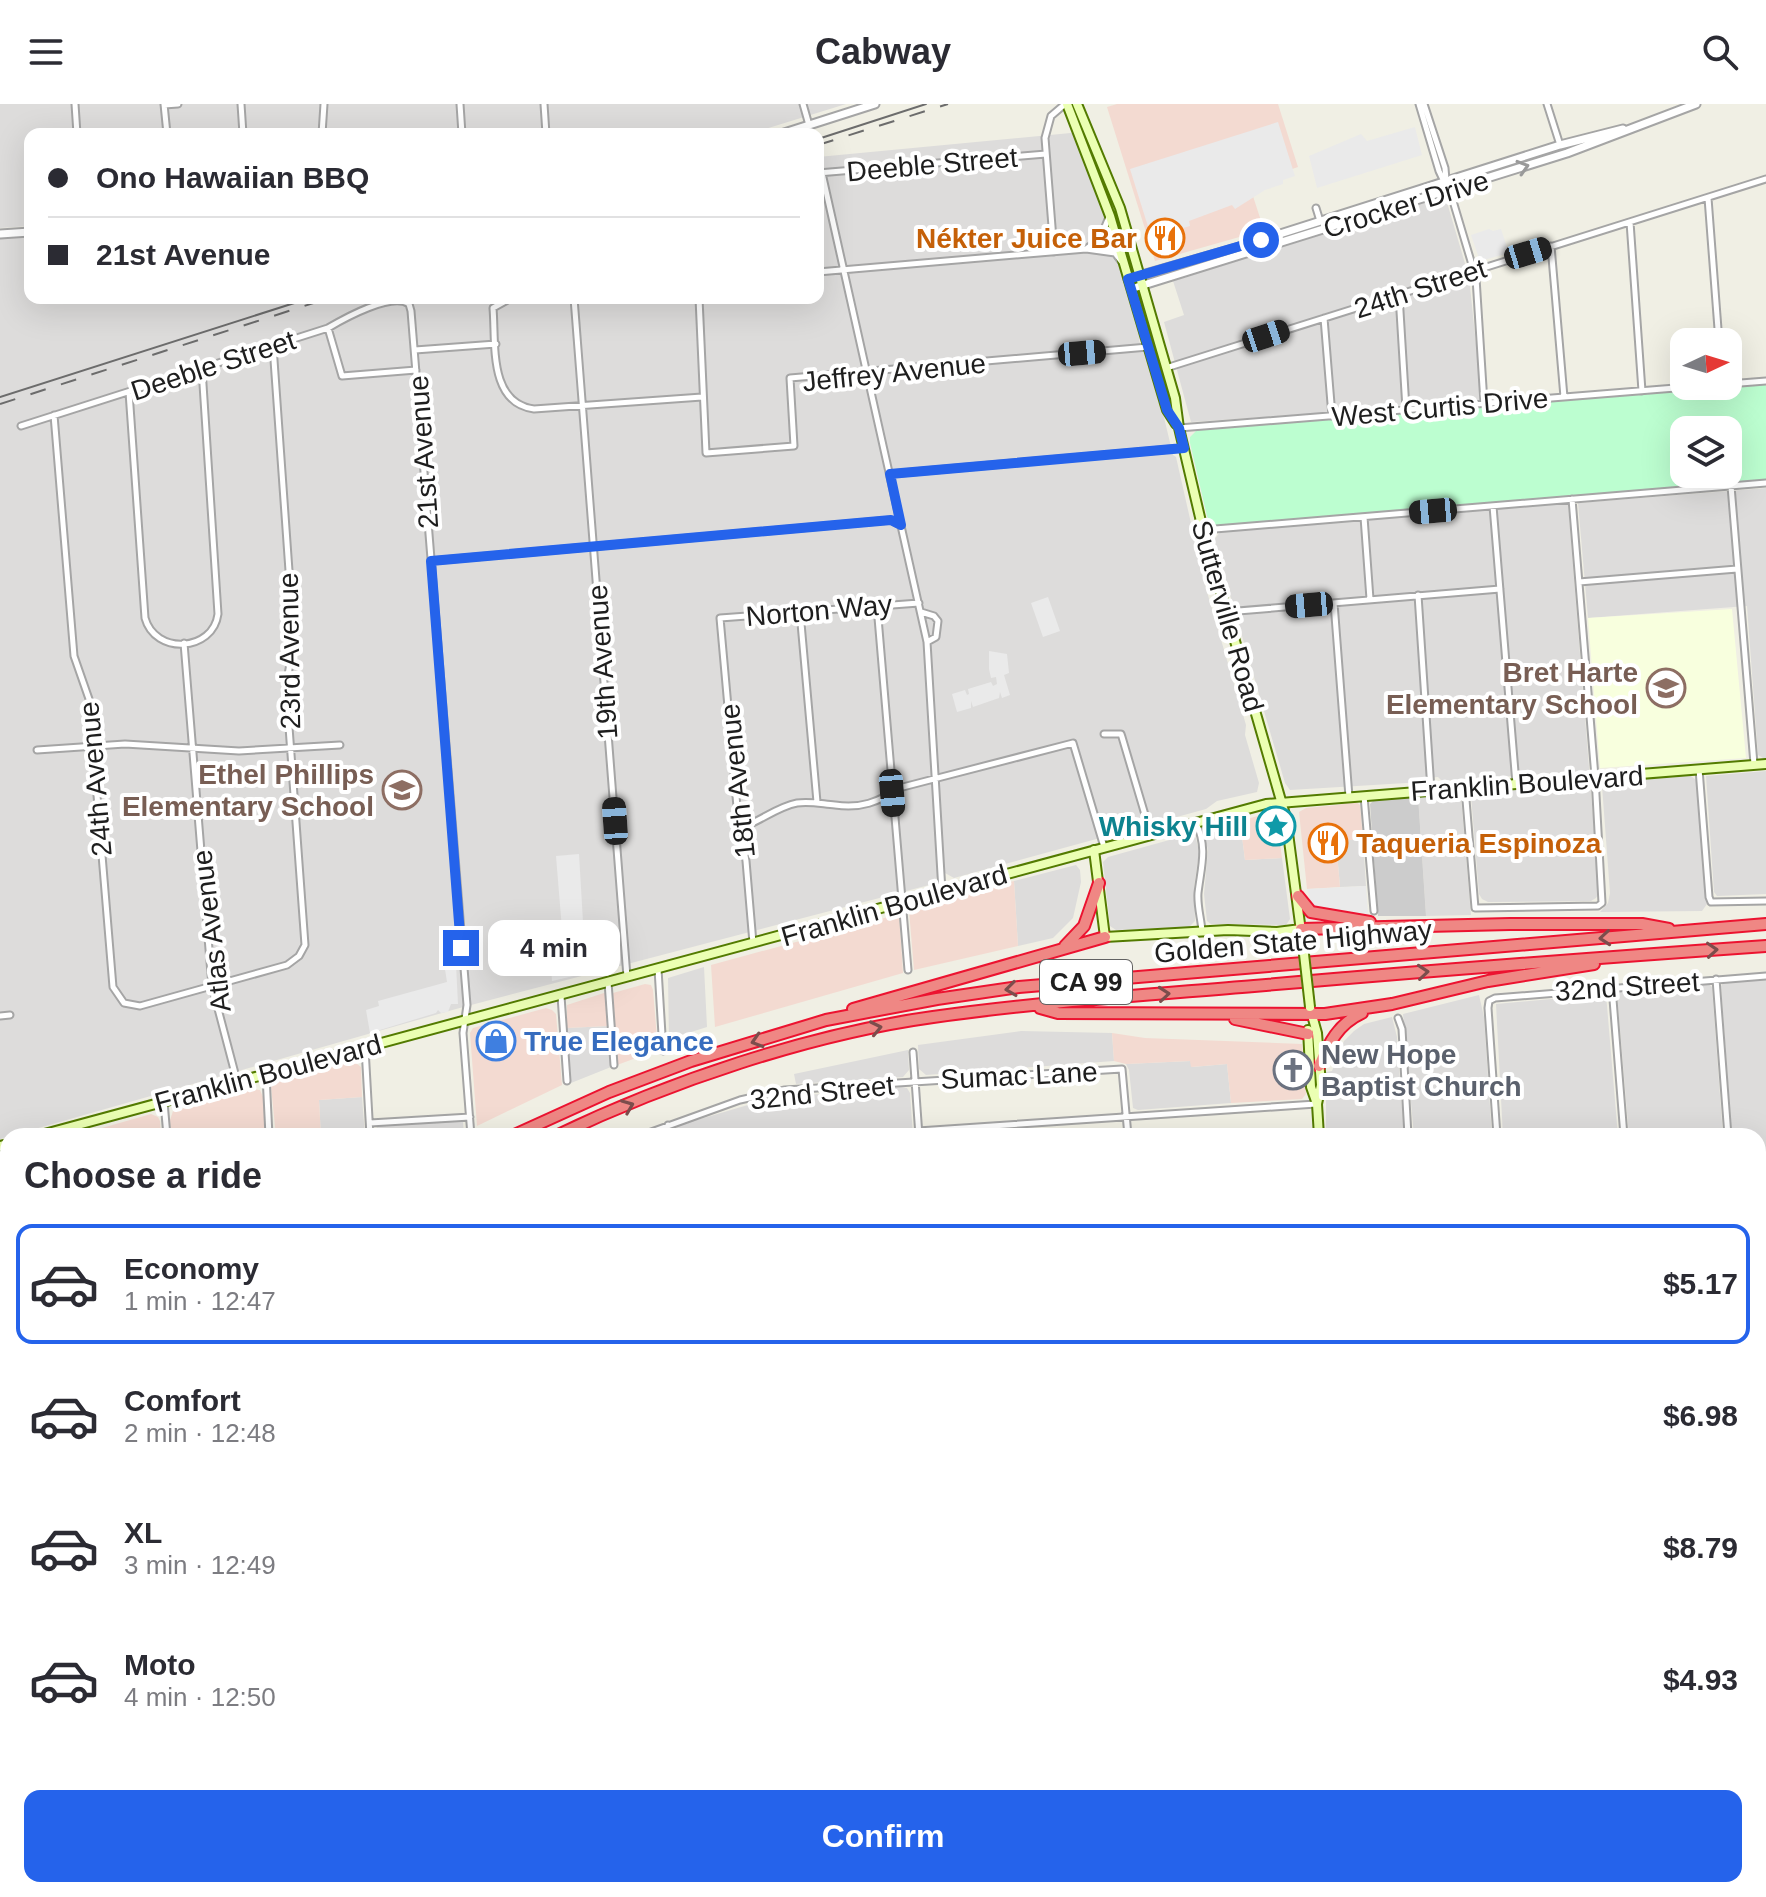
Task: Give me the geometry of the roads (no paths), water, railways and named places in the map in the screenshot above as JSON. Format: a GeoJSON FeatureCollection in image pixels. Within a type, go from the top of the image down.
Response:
{"type":"FeatureCollection","features":[{"type":"Feature","properties":{"kind":"highway"},"geometry":{"type":"LineString","coordinates":[[1060,951],[1084,926],[1099,883]]}},
{"type":"Feature","properties":{"kind":"highway"},"geometry":{"type":"LineString","coordinates":[[1298,896],[1312,913],[1384,925]]}},
{"type":"Feature","properties":{"kind":"highway"},"geometry":{"type":"LineString","coordinates":[[1302,934],[1384,925],[1642,924],[1683,931]]}},
{"type":"Feature","properties":{"kind":"highway","name":"Golden State Highway"},"geometry":{"type":"LineString","coordinates":[[530,1128],[609,1092],[691,1061],[826,1020],[937,999],[1019,987],[1766,924]]}},
{"type":"Feature","properties":{"kind":"highway"},"geometry":{"type":"LineString","coordinates":[[826,1020],[900,995],[1105,937]]}},
{"type":"Feature","properties":{"kind":"highway","name":"Golden State Highway"},"geometry":{"type":"LineString","coordinates":[[576,1128],[732,1066],[816,1041],[930,1017],[1030,1005],[1766,946]]}},
{"type":"Feature","properties":{"kind":"highway"},"geometry":{"type":"LineString","coordinates":[[1319,1066],[1329,1042],[1341,1027],[1358,1014],[1374,1008],[1477,983],[1658,953]]}},
{"type":"Feature","properties":{"kind":"highway"},"geometry":{"type":"LineString","coordinates":[[1030,1005],[1058,1013],[1210,1015],[1374,1008]]}},
{"type":"Feature","properties":{"kind":"highway"},"geometry":{"type":"LineString","coordinates":[[1210,1015],[1308,1034]]}},
{"type":"Feature","properties":{"kind":"main road","name":"Sutterville Road"},"geometry":{"type":"LineString","coordinates":[[1066,104],[1110,216],[1167,410],[1179,428]]}},
{"type":"Feature","properties":{"kind":"main road","name":"Sutterville Road"},"geometry":{"type":"LineString","coordinates":[[1077,104],[1120,208],[1143,285],[1175,398],[1203,530],[1282,802],[1298,896],[1311,1011]]}},
{"type":"Feature","properties":{"kind":"main road"},"geometry":{"type":"LineString","coordinates":[[1145,333],[1151,336],[1159,363],[1166,368]]}},
{"type":"Feature","properties":{"kind":"main road","name":"Franklin Boulevard"},"geometry":{"type":"LineString","coordinates":[[75,1128],[465,1019],[1282,802],[1766,764]]}},
{"type":"Feature","properties":{"kind":"main road"},"geometry":{"type":"LineString","coordinates":[[1094,850],[1105,937],[1202,931],[1302,934]]}},
{"type":"Feature","properties":{"kind":"main road"},"geometry":{"type":"LineString","coordinates":[[1311,1011],[1308,1034],[1311,1087],[1317,1104]]}},
{"type":"Feature","properties":{"kind":"main road"},"geometry":{"type":"LineString","coordinates":[[1311,1011],[1317,1033],[1321,1085],[1317,1104],[1318,1128]]}},
{"type":"Feature","properties":{"kind":"street"},"geometry":{"type":"LineString","coordinates":[[75,104],[77,128]]}},
{"type":"Feature","properties":{"kind":"street"},"geometry":{"type":"LineString","coordinates":[[166,128],[164,104],[178,104]]}},
{"type":"Feature","properties":{"kind":"street"},"geometry":{"type":"LineString","coordinates":[[241,104],[243,128]]}},
{"type":"Feature","properties":{"kind":"street"},"geometry":{"type":"LineString","coordinates":[[322,128],[324,104]]}},
{"type":"Feature","properties":{"kind":"street"},"geometry":{"type":"LineString","coordinates":[[460,104],[462,128]]}},
{"type":"Feature","properties":{"kind":"street"},"geometry":{"type":"LineString","coordinates":[[544,104],[546,128]]}},
{"type":"Feature","properties":{"kind":"street"},"geometry":{"type":"LineString","coordinates":[[803,104],[809,125]]}},
{"type":"Feature","properties":{"kind":"street"},"geometry":{"type":"LineString","coordinates":[[800,128],[875,104]]}},
{"type":"Feature","properties":{"kind":"street"},"geometry":{"type":"LineString","coordinates":[[1054,252],[1045,138],[1048,121],[1066,104]]}},
{"type":"Feature","properties":{"kind":"street"},"geometry":{"type":"LineString","coordinates":[[1422,104],[1445,168],[1447,185],[1474,271],[1484,403]]}},
{"type":"Feature","properties":{"kind":"street"},"geometry":{"type":"LineString","coordinates":[[1547,104],[1560,145]]}},
{"type":"Feature","properties":{"kind":"street","name":"Crocker Drive"},"geometry":{"type":"LineString","coordinates":[[1447,185],[1567,153],[1696,104]]}},
{"type":"Feature","properties":{"kind":"street","name":"Crocker Drive"},"geometry":{"type":"LineString","coordinates":[[1130,284],[1143,285],[1560,145],[1633,128]]}},
{"type":"Feature","properties":{"kind":"street","name":"Deeble Street"},"geometry":{"type":"LineString","coordinates":[[824,173],[1046,154]]}},
{"type":"Feature","properties":{"kind":"street","name":"24th Street"},"geometry":{"type":"LineString","coordinates":[[1166,368],[1766,179]]}},
{"type":"Feature","properties":{"kind":"street"},"geometry":{"type":"LineString","coordinates":[[824,189],[927,642],[942,891]]}},
{"type":"Feature","properties":{"kind":"street"},"geometry":{"type":"LineString","coordinates":[[1708,198],[1718,328]]}},
{"type":"Feature","properties":{"kind":"street"},"geometry":{"type":"LineString","coordinates":[[1316,208],[1321,226]]}},
{"type":"Feature","properties":{"kind":"street"},"geometry":{"type":"LineString","coordinates":[[1086,249],[1100,239],[1110,216]]}},
{"type":"Feature","properties":{"kind":"street"},"geometry":{"type":"LineString","coordinates":[[1630,222],[1642,391]]}},
{"type":"Feature","properties":{"kind":"street","name":"Crocker Drive"},"geometry":{"type":"LineString","coordinates":[[1130,284],[1140,275],[1321,226]]}},
{"type":"Feature","properties":{"kind":"street"},"geometry":{"type":"LineString","coordinates":[[0,234],[24,232]]}},
{"type":"Feature","properties":{"kind":"street"},"geometry":{"type":"LineString","coordinates":[[1551,246],[1564,397]]}},
{"type":"Feature","properties":{"kind":"street"},"geometry":{"type":"LineString","coordinates":[[824,272],[1086,249],[1115,253],[1124,265]]}},
{"type":"Feature","properties":{"kind":"street"},"geometry":{"type":"LineString","coordinates":[[1399,295],[1406,410]]}},
{"type":"Feature","properties":{"kind":"street","name":"Deeble Street"},"geometry":{"type":"LineString","coordinates":[[21,426],[328,328],[359,312],[388,304]]}},
{"type":"Feature","properties":{"kind":"street","name":"21st Avenue"},"geometry":{"type":"LineString","coordinates":[[406,304],[411,308],[415,350],[467,1005],[463,1033],[471,1128]]}},
{"type":"Feature","properties":{"kind":"street"},"geometry":{"type":"LineString","coordinates":[[500,304],[493,308],[500,384],[515,403],[534,409],[702,397],[699,304]]}},
{"type":"Feature","properties":{"kind":"street","name":"19th Avenue"},"geometry":{"type":"LineString","coordinates":[[574,304],[627,977]]}},
{"type":"Feature","properties":{"kind":"street"},"geometry":{"type":"LineString","coordinates":[[1324,318],[1332,416]]}},
{"type":"Feature","properties":{"kind":"street"},"geometry":{"type":"LineString","coordinates":[[328,328],[342,376],[416,370]]}},
{"type":"Feature","properties":{"kind":"street"},"geometry":{"type":"LineString","coordinates":[[415,350],[496,344]]}},
{"type":"Feature","properties":{"kind":"street","name":"23rd Avenue"},"geometry":{"type":"LineString","coordinates":[[212,986],[287,965],[299,956],[305,945],[286,678],[294,641],[273,346]]}},
{"type":"Feature","properties":{"kind":"street","name":"Jeffrey Avenue"},"geometry":{"type":"LineString","coordinates":[[702,397],[706,453],[794,446],[790,378],[1149,347]]}},
{"type":"Feature","properties":{"kind":"street"},"geometry":{"type":"LineString","coordinates":[[129,392],[145,618],[149,630],[159,639],[169,643],[198,641],[210,634],[218,614],[202,368]]}},
{"type":"Feature","properties":{"kind":"street"},"geometry":{"type":"LineString","coordinates":[[1742,383],[1766,381]]}},
{"type":"Feature","properties":{"kind":"street","name":"West Curtis Drive"},"geometry":{"type":"LineString","coordinates":[[1179,428],[1670,389]]}},
{"type":"Feature","properties":{"kind":"street","name":"24th Avenue"},"geometry":{"type":"LineString","coordinates":[[54,415],[74,656],[88,692],[115,994],[124,1003],[140,1006],[212,986]]}},
{"type":"Feature","properties":{"kind":"street"},"geometry":{"type":"LineString","coordinates":[[890,474],[1184,448]]}},
{"type":"Feature","properties":{"kind":"street"},"geometry":{"type":"LineString","coordinates":[[1742,485],[1766,483]]}},
{"type":"Feature","properties":{"kind":"street"},"geometry":{"type":"LineString","coordinates":[[1203,530],[1707,488]]}},
{"type":"Feature","properties":{"kind":"street"},"geometry":{"type":"LineString","coordinates":[[1731,488],[1754,765]]}},
{"type":"Feature","properties":{"kind":"street"},"geometry":{"type":"LineString","coordinates":[[1465,788],[1475,908],[1598,906],[1602,899],[1595,777],[1572,499]]}},
{"type":"Feature","properties":{"kind":"street"},"geometry":{"type":"LineString","coordinates":[[1493,506],[1516,784]]}},
{"type":"Feature","properties":{"kind":"street"},"geometry":{"type":"LineString","coordinates":[[1364,517],[1370,599]]}},
{"type":"Feature","properties":{"kind":"street"},"geometry":{"type":"LineString","coordinates":[[431,561],[891,520],[901,525]]}},
{"type":"Feature","properties":{"kind":"street"},"geometry":{"type":"LineString","coordinates":[[1579,582],[1737,569]]}},
{"type":"Feature","properties":{"kind":"street"},"geometry":{"type":"LineString","coordinates":[[1226,612],[1500,589]]}},
{"type":"Feature","properties":{"kind":"street"},"geometry":{"type":"LineString","coordinates":[[1418,595],[1431,790]]}},
{"type":"Feature","properties":{"kind":"street","name":"Norton Way"},"geometry":{"type":"LineString","coordinates":[[720,618],[919,603]]}},
{"type":"Feature","properties":{"kind":"street"},"geometry":{"type":"LineString","coordinates":[[1334,603],[1349,797]]}},
{"type":"Feature","properties":{"kind":"street"},"geometry":{"type":"LineString","coordinates":[[877,606],[908,970]]}},
{"type":"Feature","properties":{"kind":"street"},"geometry":{"type":"LineString","coordinates":[[800,612],[817,802]]}},
{"type":"Feature","properties":{"kind":"street"},"geometry":{"type":"LineString","coordinates":[[921,612],[934,616],[938,621],[936,637],[927,642]]}},
{"type":"Feature","properties":{"kind":"street","name":"18th Avenue"},"geometry":{"type":"LineString","coordinates":[[720,618],[753,944]]}},
{"type":"Feature","properties":{"kind":"street","name":"Atlas Avenue"},"geometry":{"type":"LineString","coordinates":[[184,643],[212,986],[237,1081]]}},
{"type":"Feature","properties":{"kind":"street"},"geometry":{"type":"LineString","coordinates":[[1104,734],[1121,734],[1151,835]]}},
{"type":"Feature","properties":{"kind":"street"},"geometry":{"type":"LineString","coordinates":[[740,828],[787,805],[817,802],[857,806],[878,802],[899,788],[1073,743],[1104,847]]}},
{"type":"Feature","properties":{"kind":"street"},"geometry":{"type":"LineString","coordinates":[[37,750],[145,744],[239,751],[340,745]]}},
{"type":"Feature","properties":{"kind":"street"},"geometry":{"type":"LineString","coordinates":[[1699,769],[1711,902],[1766,901]]}},
{"type":"Feature","properties":{"kind":"street"},"geometry":{"type":"LineString","coordinates":[[1364,795],[1374,911]]}},
{"type":"Feature","properties":{"kind":"street"},"geometry":{"type":"LineString","coordinates":[[1196,823],[1204,863],[1198,890],[1202,931]]}},
{"type":"Feature","properties":{"kind":"street"},"geometry":{"type":"LineString","coordinates":[[658,969],[663,1051]]}},
{"type":"Feature","properties":{"kind":"street","name":"32nd Street"},"geometry":{"type":"LineString","coordinates":[[1497,1128],[1489,1001],[1509,995],[1766,976]]}},
{"type":"Feature","properties":{"kind":"street"},"geometry":{"type":"LineString","coordinates":[[1716,979],[1727,1128]]}},
{"type":"Feature","properties":{"kind":"street"},"geometry":{"type":"LineString","coordinates":[[608,982],[614,1065]]}},
{"type":"Feature","properties":{"kind":"street"},"geometry":{"type":"LineString","coordinates":[[1612,987],[1623,1128]]}},
{"type":"Feature","properties":{"kind":"street"},"geometry":{"type":"LineString","coordinates":[[561,995],[567,1081]]}},
{"type":"Feature","properties":{"kind":"street"},"geometry":{"type":"LineString","coordinates":[[0,1016],[10,1015]]}},
{"type":"Feature","properties":{"kind":"street"},"geometry":{"type":"LineString","coordinates":[[1398,1018],[1402,1029],[1408,1128]]}},
{"type":"Feature","properties":{"kind":"street"},"geometry":{"type":"LineString","coordinates":[[365,1047],[370,1128]]}},
{"type":"Feature","properties":{"kind":"street"},"geometry":{"type":"LineString","coordinates":[[913,1052],[919,1128]]}},
{"type":"Feature","properties":{"kind":"street","name":"Sumac Lane"},"geometry":{"type":"LineString","coordinates":[[915,1081],[1122,1069],[1126,1117]]}},
{"type":"Feature","properties":{"kind":"street"},"geometry":{"type":"LineString","coordinates":[[266,1074],[269,1128]]}},
{"type":"Feature","properties":{"kind":"street","name":"32nd Street"},"geometry":{"type":"LineString","coordinates":[[660,1128],[766,1093],[915,1081]]}},
{"type":"Feature","properties":{"kind":"street"},"geometry":{"type":"LineString","coordinates":[[164,1101],[166,1128]]}},
{"type":"Feature","properties":{"kind":"street","name":"32nd Street"},"geometry":{"type":"LineString","coordinates":[[992,1128],[1317,1104]]}},
{"type":"Feature","properties":{"kind":"street"},"geometry":{"type":"LineString","coordinates":[[370,1123],[470,1117]]}},
{"type":"Feature","properties":{"kind":"street"},"geometry":{"type":"LineString","coordinates":[[1126,1117],[1127,1128]]}},
{"type":"Feature","properties":{"kind":"tram line"},"geometry":{"type":"LineString","coordinates":[[824,137],[926,104]]}},
{"type":"Feature","properties":{"kind":"tram line"},"geometry":{"type":"LineString","coordinates":[[0,397],[291,304]]}},
{"type":"Feature","properties":{"kind":"railway"},"geometry":{"type":"LineString","coordinates":[[824,143],[948,104]]}},
{"type":"Feature","properties":{"kind":"railway"},"geometry":{"type":"LineString","coordinates":[[0,404],[310,304]]}},
{"type":"Feature","properties":{"kind":"place","name":"Nékter Juice Bar"},"geometry":{"type":"Point","coordinates":[1165,238]}},
{"type":"Feature","properties":{"kind":"place","name":"Bret Harte Elementary School"},"geometry":{"type":"Point","coordinates":[1666,688]}},
{"type":"Feature","properties":{"kind":"place","name":"Ethel Phillips Elementary School"},"geometry":{"type":"Point","coordinates":[402,790]}},
{"type":"Feature","properties":{"kind":"place","name":"Whisky Hill"},"geometry":{"type":"Point","coordinates":[1276,826]}},
{"type":"Feature","properties":{"kind":"place","name":"Taqueria Espinoza"},"geometry":{"type":"Point","coordinates":[1328,843]}},
{"type":"Feature","properties":{"kind":"place","name":"True Elegance"},"geometry":{"type":"Point","coordinates":[496,1041]}},
{"type":"Feature","properties":{"kind":"place","name":"New Hope Baptist Church"},"geometry":{"type":"Point","coordinates":[1293,1070]}}]}
